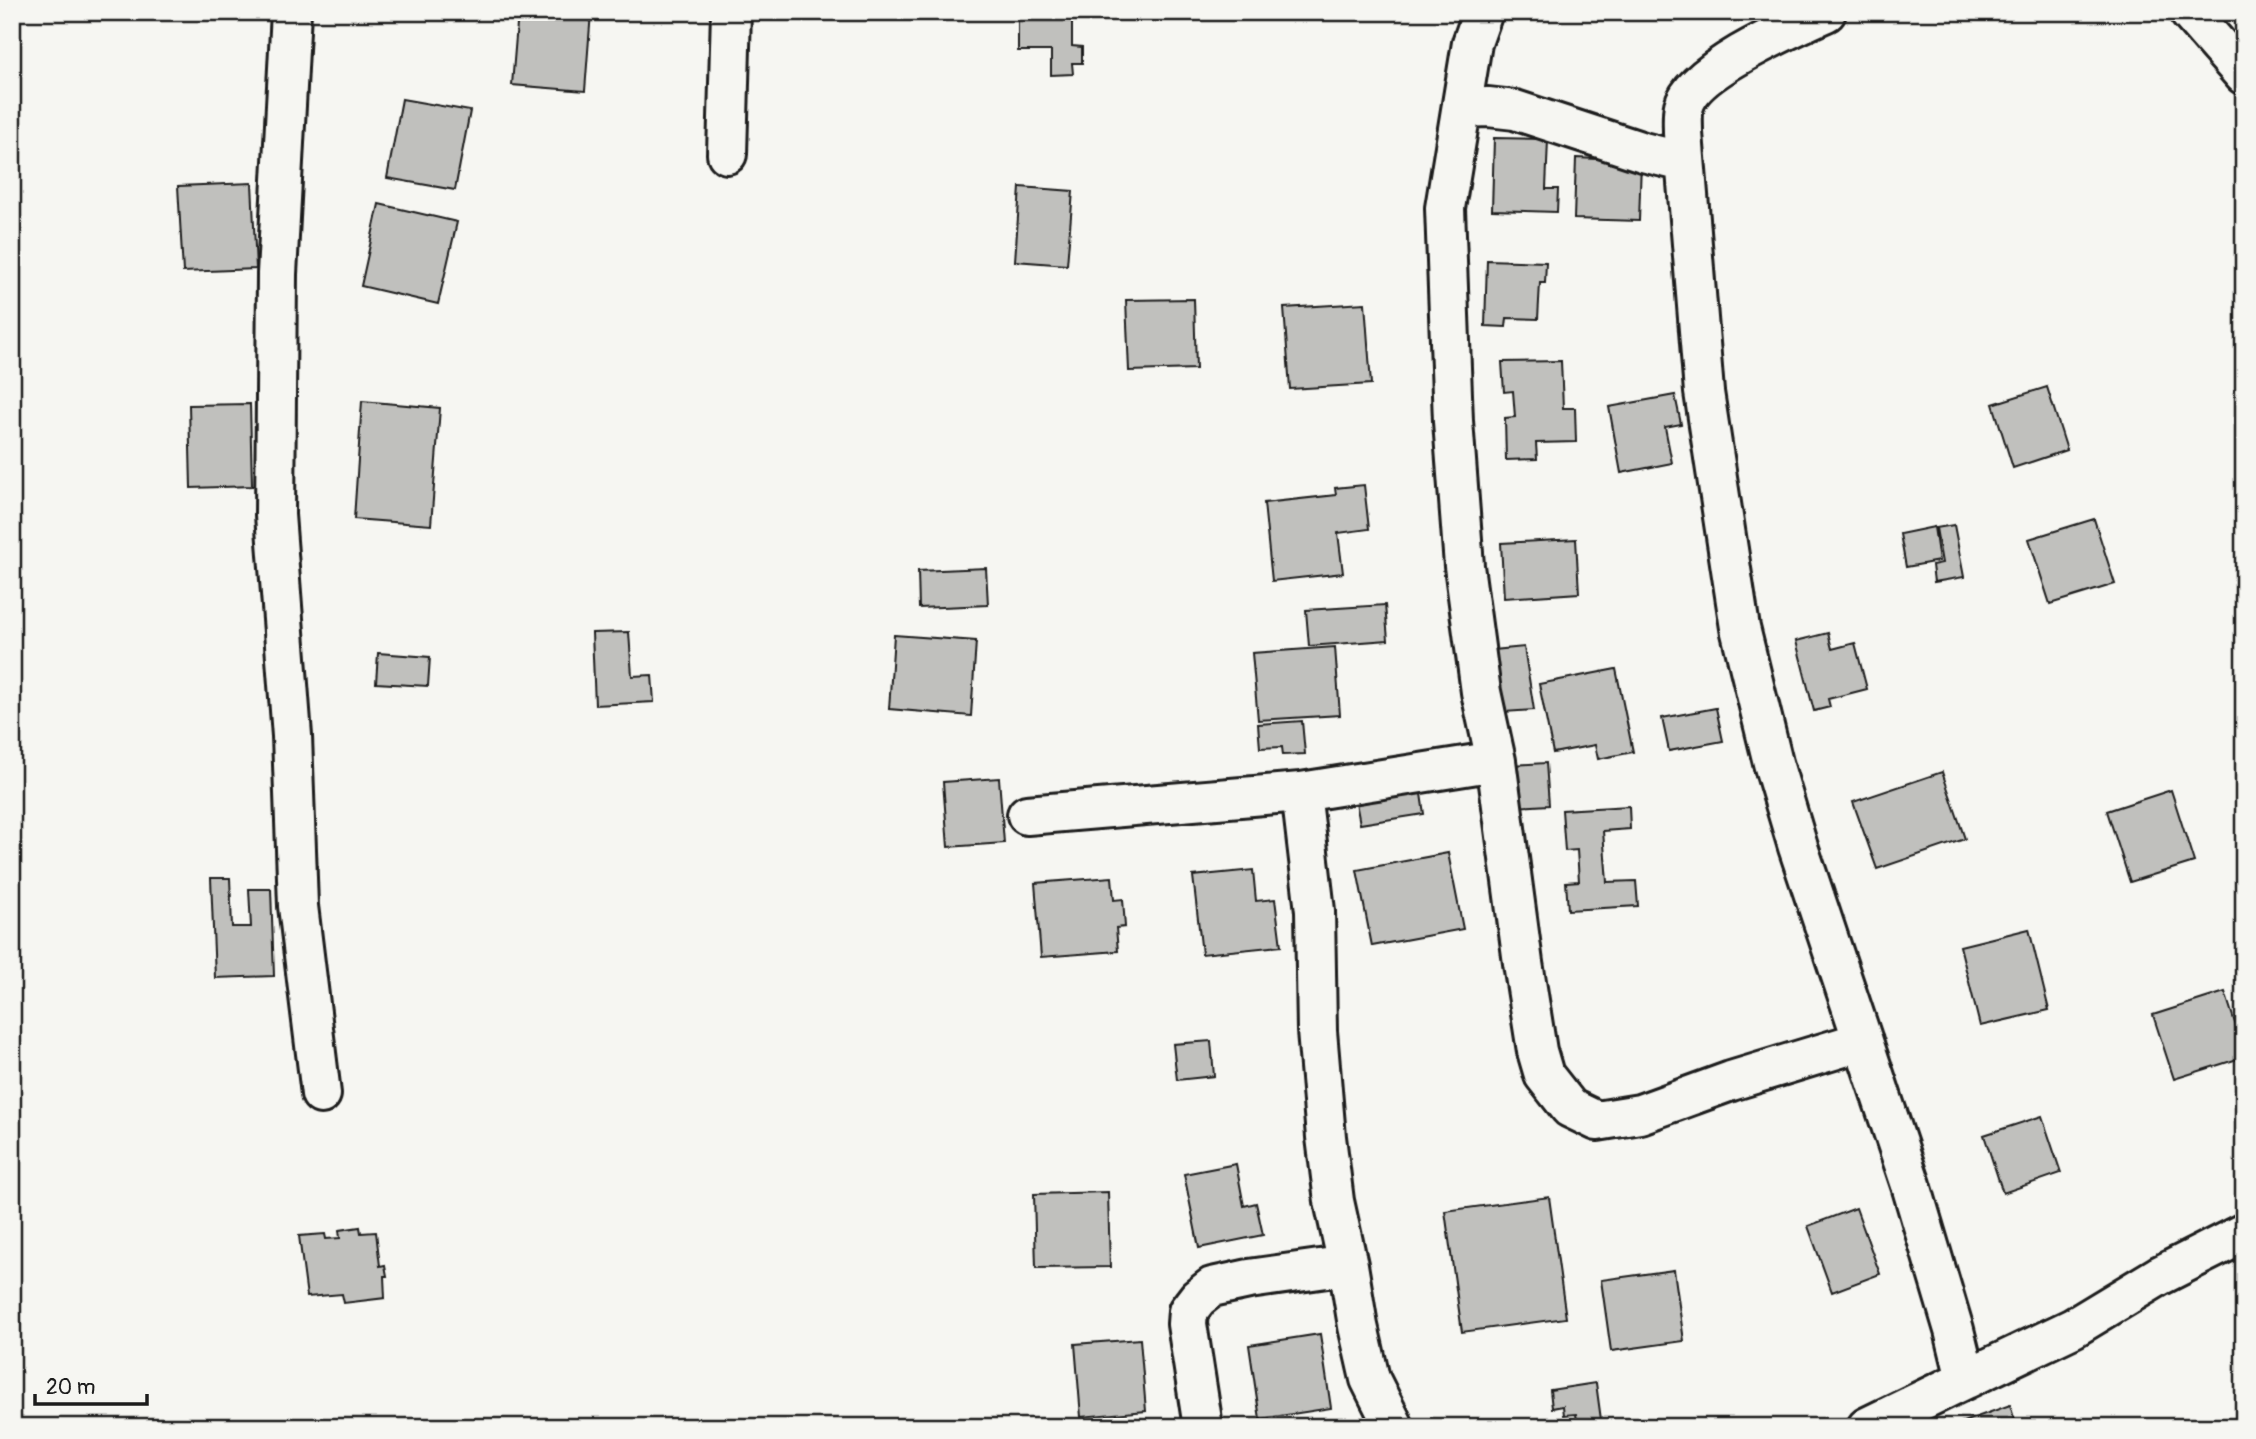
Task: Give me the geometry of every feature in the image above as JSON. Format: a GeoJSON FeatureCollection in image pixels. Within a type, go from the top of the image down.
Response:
{"type":"FeatureCollection","features":[{"type":"Feature","properties":{"kind":"street"},"geometry":{"type":"LineString","coordinates":[[291,12],[277,274],[275,515],[292,736],[298,905],[321,1094]]}},
{"type":"Feature","properties":{"kind":"street"},"geometry":{"type":"LineString","coordinates":[[726,154],[731,12]]}},
{"type":"Feature","properties":{"kind":"street"},"geometry":{"type":"LineString","coordinates":[[1483,12],[1472,43],[1445,208],[1453,421],[1464,566],[1481,692],[1496,761],[1537,1051],[1544,1075],[1570,1108],[1597,1121],[1640,1114],[1731,1082],[1863,1041]]}},
{"type":"Feature","properties":{"kind":"street"},"geometry":{"type":"LineString","coordinates":[[1826,12],[1722,65],[1700,82],[1684,104],[1684,162],[1704,392],[1740,628],[1777,775],[1931,1251],[1966,1379]]}},
{"type":"Feature","properties":{"kind":"street"},"geometry":{"type":"LineString","coordinates":[[2189,12],[2244,75]]}},
{"type":"Feature","properties":{"kind":"street"},"geometry":{"type":"LineString","coordinates":[[1462,108],[1515,110],[1643,152],[1684,162]]}},
{"type":"Feature","properties":{"kind":"street"},"geometry":{"type":"LineString","coordinates":[[1027,814],[1301,792],[1496,761]]}},
{"type":"Feature","properties":{"kind":"street"},"geometry":{"type":"LineString","coordinates":[[1301,792],[1315,911],[1317,1031],[1324,1124],[1334,1201],[1370,1379],[1394,1427]]}},
{"type":"Feature","properties":{"kind":"street"},"geometry":{"type":"LineString","coordinates":[[1867,1427],[2074,1328],[2159,1276],[2244,1233]]}},
{"type":"Feature","properties":{"kind":"street"},"geometry":{"type":"LineString","coordinates":[[1203,1427],[1187,1324],[1188,1311],[1198,1298],[1212,1287],[1224,1284],[1348,1265]]}},
{"type":"Feature","properties":{"kind":"building"},"geometry":{"type":"Polygon","coordinates":[[[518,12],[591,12],[585,91],[512,85],[518,12]]]}},
{"type":"Feature","properties":{"kind":"building"},"geometry":{"type":"Polygon","coordinates":[[[1018,12],[1072,12],[1072,46],[1082,47],[1082,63],[1072,63],[1073,74],[1051,75],[1051,51],[1018,51],[1018,12]]]}},
{"type":"Feature","properties":{"kind":"building"},"geometry":{"type":"Polygon","coordinates":[[[402,99],[470,111],[455,190],[387,178],[402,99]]]}},
{"type":"Feature","properties":{"kind":"building"},"geometry":{"type":"Polygon","coordinates":[[[1494,138],[1548,139],[1546,189],[1558,189],[1557,212],[1492,210],[1494,138]]]}},
{"type":"Feature","properties":{"kind":"building"},"geometry":{"type":"Polygon","coordinates":[[[1576,158],[1641,161],[1639,221],[1574,219],[1576,158]]]}},
{"type":"Feature","properties":{"kind":"building"},"geometry":{"type":"Polygon","coordinates":[[[252,183],[256,269],[183,272],[178,186],[252,183]]]}},
{"type":"Feature","properties":{"kind":"building"},"geometry":{"type":"Polygon","coordinates":[[[1020,187],[1073,191],[1067,265],[1015,261],[1020,187]]]}},
{"type":"Feature","properties":{"kind":"building"},"geometry":{"type":"Polygon","coordinates":[[[379,204],[457,222],[438,304],[361,286],[379,204]]]}},
{"type":"Feature","properties":{"kind":"building"},"geometry":{"type":"Polygon","coordinates":[[[1487,260],[1546,262],[1545,283],[1540,283],[1538,319],[1507,318],[1506,327],[1485,326],[1487,260]]]}},
{"type":"Feature","properties":{"kind":"building"},"geometry":{"type":"Polygon","coordinates":[[[1194,299],[1196,369],[1129,371],[1126,300],[1194,299]]]}},
{"type":"Feature","properties":{"kind":"building"},"geometry":{"type":"Polygon","coordinates":[[[1365,303],[1371,384],[1290,389],[1284,308],[1365,303]]]}},
{"type":"Feature","properties":{"kind":"building"},"geometry":{"type":"Polygon","coordinates":[[[1561,361],[1563,408],[1575,408],[1576,442],[1536,443],[1537,459],[1506,460],[1505,418],[1515,417],[1513,391],[1504,392],[1502,362],[1561,361]]]}},
{"type":"Feature","properties":{"kind":"building"},"geometry":{"type":"Polygon","coordinates":[[[2047,387],[2067,450],[2013,468],[1993,404],[2047,387]]]}},
{"type":"Feature","properties":{"kind":"building"},"geometry":{"type":"Polygon","coordinates":[[[1675,395],[1681,424],[1665,427],[1672,463],[1621,473],[1609,407],[1675,395]]]}},
{"type":"Feature","properties":{"kind":"building"},"geometry":{"type":"Polygon","coordinates":[[[362,401],[440,408],[431,525],[354,519],[362,401]]]}},
{"type":"Feature","properties":{"kind":"building"},"geometry":{"type":"Polygon","coordinates":[[[250,404],[252,486],[191,488],[189,405],[250,404]]]}},
{"type":"Feature","properties":{"kind":"building"},"geometry":{"type":"Polygon","coordinates":[[[1364,485],[1369,529],[1338,533],[1343,573],[1272,581],[1264,503],[1336,495],[1335,488],[1364,485]]]}},
{"type":"Feature","properties":{"kind":"building"},"geometry":{"type":"Polygon","coordinates":[[[2094,519],[2115,584],[2050,604],[2029,539],[2094,519]]]}},
{"type":"Feature","properties":{"kind":"building"},"geometry":{"type":"Polygon","coordinates":[[[1954,525],[1964,577],[1934,582],[1932,565],[1942,563],[1936,528],[1954,525]]]}},
{"type":"Feature","properties":{"kind":"building"},"geometry":{"type":"Polygon","coordinates":[[[1934,527],[1939,561],[1906,567],[1900,534],[1934,527]]]}},
{"type":"Feature","properties":{"kind":"building"},"geometry":{"type":"Polygon","coordinates":[[[1576,539],[1579,593],[1504,598],[1501,543],[1576,539]]]}},
{"type":"Feature","properties":{"kind":"building"},"geometry":{"type":"Polygon","coordinates":[[[986,568],[988,605],[919,608],[918,571],[986,568]]]}},
{"type":"Feature","properties":{"kind":"building"},"geometry":{"type":"Polygon","coordinates":[[[1385,605],[1388,640],[1309,646],[1306,610],[1385,605]]]}},
{"type":"Feature","properties":{"kind":"building"},"geometry":{"type":"Polygon","coordinates":[[[629,632],[632,676],[652,675],[654,702],[595,705],[592,633],[629,632]]]}},
{"type":"Feature","properties":{"kind":"building"},"geometry":{"type":"Polygon","coordinates":[[[1828,633],[1832,649],[1855,643],[1867,689],[1828,699],[1830,707],[1814,711],[1796,641],[1828,633]]]}},
{"type":"Feature","properties":{"kind":"building"},"geometry":{"type":"Polygon","coordinates":[[[894,635],[976,641],[971,716],[889,709],[894,635]]]}},
{"type":"Feature","properties":{"kind":"building"},"geometry":{"type":"Polygon","coordinates":[[[1335,647],[1340,715],[1258,720],[1252,653],[1335,647]]]}},
{"type":"Feature","properties":{"kind":"building"},"geometry":{"type":"Polygon","coordinates":[[[1524,647],[1534,710],[1504,712],[1494,650],[1524,647]]]}},
{"type":"Feature","properties":{"kind":"building"},"geometry":{"type":"Polygon","coordinates":[[[378,653],[430,657],[428,686],[376,683],[378,653]]]}},
{"type":"Feature","properties":{"kind":"building"},"geometry":{"type":"Polygon","coordinates":[[[1616,669],[1633,752],[1598,759],[1595,745],[1553,753],[1539,684],[1616,669]]]}},
{"type":"Feature","properties":{"kind":"building"},"geometry":{"type":"Polygon","coordinates":[[[1716,708],[1723,741],[1669,751],[1662,718],[1716,708]]]}},
{"type":"Feature","properties":{"kind":"building"},"geometry":{"type":"Polygon","coordinates":[[[1302,721],[1305,754],[1283,755],[1282,747],[1260,748],[1258,724],[1302,721]]]}},
{"type":"Feature","properties":{"kind":"building"},"geometry":{"type":"Polygon","coordinates":[[[1546,763],[1549,805],[1514,807],[1511,765],[1546,763]]]}},
{"type":"Feature","properties":{"kind":"building"},"geometry":{"type":"Polygon","coordinates":[[[1942,772],[1965,839],[1877,869],[1853,802],[1942,772]]]}},
{"type":"Feature","properties":{"kind":"building"},"geometry":{"type":"Polygon","coordinates":[[[999,778],[1004,843],[948,847],[943,782],[999,778]]]}},
{"type":"Feature","properties":{"kind":"building"},"geometry":{"type":"Polygon","coordinates":[[[1420,787],[1424,814],[1360,824],[1355,797],[1420,787]]]}},
{"type":"Feature","properties":{"kind":"building"},"geometry":{"type":"Polygon","coordinates":[[[2171,790],[2194,862],[2130,882],[2107,811],[2171,790]]]}},
{"type":"Feature","properties":{"kind":"building"},"geometry":{"type":"Polygon","coordinates":[[[1629,806],[1630,829],[1603,831],[1607,882],[1636,881],[1638,906],[1568,910],[1566,882],[1579,881],[1577,850],[1565,851],[1562,810],[1629,806]]]}},
{"type":"Feature","properties":{"kind":"building"},"geometry":{"type":"Polygon","coordinates":[[[1448,853],[1463,929],[1372,946],[1357,870],[1448,853]]]}},
{"type":"Feature","properties":{"kind":"building"},"geometry":{"type":"Polygon","coordinates":[[[1253,870],[1256,901],[1275,899],[1281,946],[1202,954],[1193,876],[1253,870]]]}},
{"type":"Feature","properties":{"kind":"building"},"geometry":{"type":"Polygon","coordinates":[[[1112,877],[1114,900],[1123,899],[1125,927],[1116,928],[1118,951],[1041,957],[1035,883],[1112,877]]]}},
{"type":"Feature","properties":{"kind":"building"},"geometry":{"type":"Polygon","coordinates":[[[211,878],[230,878],[232,927],[251,927],[249,889],[271,889],[274,976],[215,978],[211,878]]]}},
{"type":"Feature","properties":{"kind":"building"},"geometry":{"type":"Polygon","coordinates":[[[2029,929],[2049,1010],[1980,1026],[1960,946],[2029,929]]]}},
{"type":"Feature","properties":{"kind":"building"},"geometry":{"type":"Polygon","coordinates":[[[2225,992],[2244,1057],[2174,1079],[2153,1015],[2225,992]]]}},
{"type":"Feature","properties":{"kind":"building"},"geometry":{"type":"Polygon","coordinates":[[[1211,1041],[1214,1076],[1177,1080],[1173,1044],[1211,1041]]]}},
{"type":"Feature","properties":{"kind":"building"},"geometry":{"type":"Polygon","coordinates":[[[2042,1116],[2061,1173],[2003,1193],[1984,1135],[2042,1116]]]}},
{"type":"Feature","properties":{"kind":"building"},"geometry":{"type":"Polygon","coordinates":[[[1236,1164],[1244,1206],[1256,1203],[1263,1235],[1199,1248],[1184,1174],[1236,1164]]]}},
{"type":"Feature","properties":{"kind":"building"},"geometry":{"type":"Polygon","coordinates":[[[1108,1192],[1110,1267],[1036,1268],[1034,1194],[1108,1192]]]}},
{"type":"Feature","properties":{"kind":"building"},"geometry":{"type":"Polygon","coordinates":[[[1549,1197],[1566,1318],[1462,1332],[1445,1211],[1549,1197]]]}},
{"type":"Feature","properties":{"kind":"building"},"geometry":{"type":"Polygon","coordinates":[[[1856,1208],[1880,1274],[1832,1292],[1808,1226],[1856,1208]]]}},
{"type":"Feature","properties":{"kind":"building"},"geometry":{"type":"Polygon","coordinates":[[[360,1227],[361,1233],[376,1232],[380,1266],[385,1265],[387,1276],[384,1276],[385,1298],[344,1303],[342,1294],[307,1297],[299,1236],[325,1234],[326,1239],[340,1238],[339,1230],[360,1227]]]}},
{"type":"Feature","properties":{"kind":"building"},"geometry":{"type":"Polygon","coordinates":[[[1674,1270],[1684,1341],[1611,1351],[1601,1280],[1674,1270]]]}},
{"type":"Feature","properties":{"kind":"building"},"geometry":{"type":"Polygon","coordinates":[[[1320,1334],[1331,1408],[1260,1419],[1249,1345],[1320,1334]]]}},
{"type":"Feature","properties":{"kind":"building"},"geometry":{"type":"Polygon","coordinates":[[[1140,1339],[1146,1411],[1081,1417],[1075,1344],[1140,1339]]]}},
{"type":"Feature","properties":{"kind":"building"},"geometry":{"type":"Polygon","coordinates":[[[1596,1383],[1602,1427],[1578,1427],[1576,1414],[1564,1415],[1563,1406],[1552,1408],[1550,1390],[1596,1383]]]}},
{"type":"Feature","properties":{"kind":"building"},"geometry":{"type":"Polygon","coordinates":[[[2010,1405],[2017,1427],[1949,1427],[2010,1405]]]}}]}
